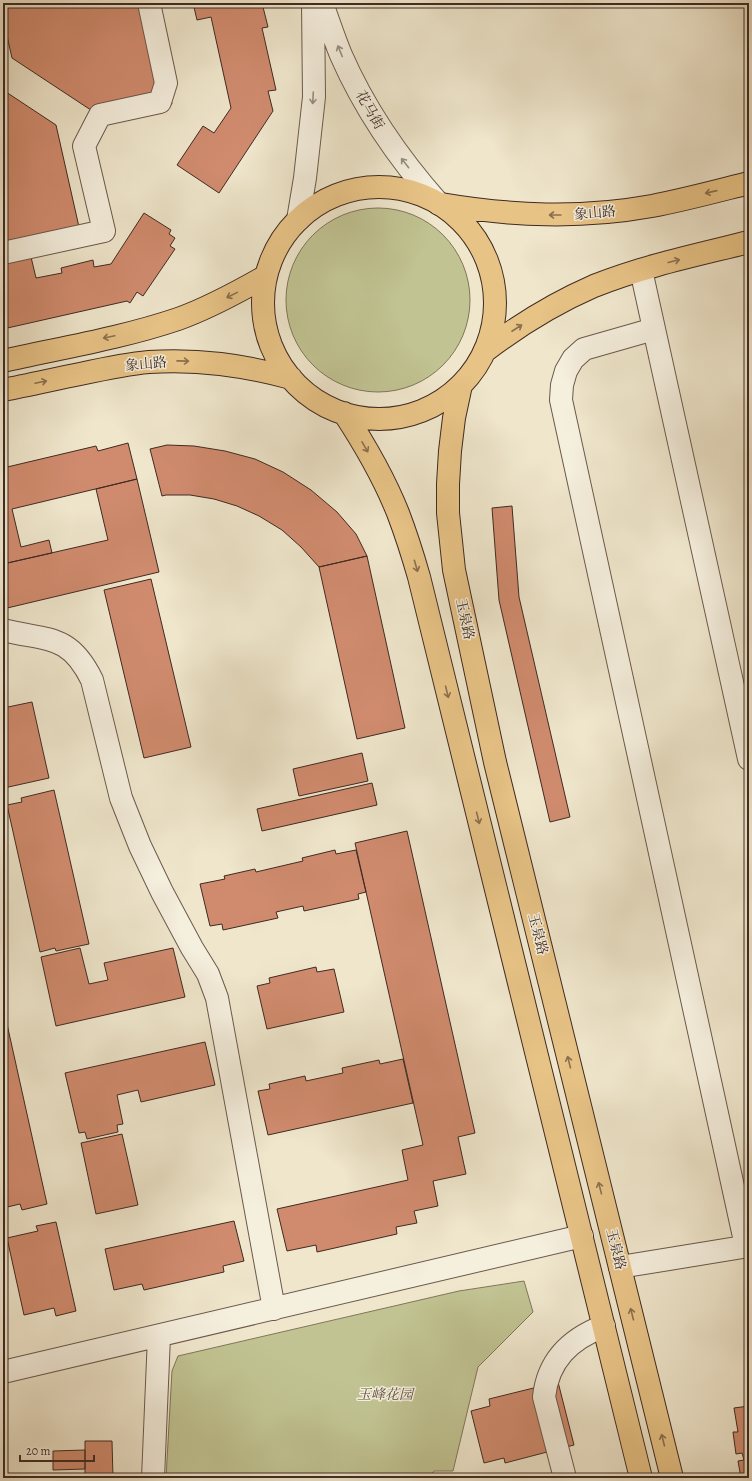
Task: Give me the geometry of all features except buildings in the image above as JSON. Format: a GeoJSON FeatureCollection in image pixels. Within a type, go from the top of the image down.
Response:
{"type":"FeatureCollection","features":[{"type":"Feature","properties":{"kind":"main road","name":"象山路"},"geometry":{"type":"LineString","coordinates":[[440,204],[484,211],[530,215],[575,215],[614,212],[652,206],[749,184]]}},
{"type":"Feature","properties":{"kind":"main road"},"geometry":{"type":"LineString","coordinates":[[377,187],[399,189],[420,194],[440,204],[457,217],[472,233],[483,252],[491,272],[495,293],[495,314],[492,333],[485,351],[474,370],[461,385],[446,398],[428,408],[409,415],[387,418],[366,418],[344,414],[324,405],[306,393],[290,378],[278,360],[269,340],[263,298],[266,276],[273,255],[284,236],[298,220],[315,206],[334,196],[355,190],[377,187]]}},
{"type":"Feature","properties":{"kind":"main road"},"geometry":{"type":"LineString","coordinates":[[485,351],[536,316],[564,300],[594,286],[641,270],[749,242]]}},
{"type":"Feature","properties":{"kind":"main road"},"geometry":{"type":"LineString","coordinates":[[3,361],[145,330],[179,319],[212,305],[266,276]]}},
{"type":"Feature","properties":{"kind":"main road","name":"象山路"},"geometry":{"type":"LineString","coordinates":[[3,390],[115,366],[148,362],[181,361],[218,363],[254,369],[290,378]]}},
{"type":"Feature","properties":{"kind":"main road","name":"玉泉路"},"geometry":{"type":"LineString","coordinates":[[461,385],[453,424],[448,484],[450,542],[454,570],[495,762],[672,1478]]}},
{"type":"Feature","properties":{"kind":"main road"},"geometry":{"type":"LineString","coordinates":[[344,414],[364,445],[382,478],[398,513],[411,551],[604,1326],[636,1477]]}},
{"type":"Feature","properties":{"kind":"street"},"geometry":{"type":"LineString","coordinates":[[3,253],[104,231],[84,146],[100,115],[160,102],[166,83],[149,3]]}},
{"type":"Feature","properties":{"kind":"street"},"geometry":{"type":"LineString","coordinates":[[298,220],[307,164],[314,97],[313,3]]}},
{"type":"Feature","properties":{"kind":"street","name":"花马街"},"geometry":{"type":"LineString","coordinates":[[322,3],[341,54],[382,132],[400,157],[440,204]]}},
{"type":"Feature","properties":{"kind":"street"},"geometry":{"type":"LineString","coordinates":[[641,270],[749,759]]}},
{"type":"Feature","properties":{"kind":"street"},"geometry":{"type":"LineString","coordinates":[[620,1266],[748,1246],[560,400],[566,371],[573,359],[584,349],[654,330]]}},
{"type":"Feature","properties":{"kind":"street"},"geometry":{"type":"LineString","coordinates":[[3,630],[38,636],[62,644],[75,654],[85,666],[92,680],[121,798],[140,846],[162,892],[192,948],[208,974],[217,998],[274,1309]]}},
{"type":"Feature","properties":{"kind":"street"},"geometry":{"type":"LineString","coordinates":[[3,1372],[582,1236]]}},
{"type":"Feature","properties":{"kind":"street"},"geometry":{"type":"LineString","coordinates":[[565,1478],[544,1398],[545,1384],[550,1372],[566,1348],[590,1331],[604,1326]]}},
{"type":"Feature","properties":{"kind":"street"},"geometry":{"type":"LineString","coordinates":[[153,1478],[159,1336]]}},
{"type":"Feature","properties":{"kind":"green space"},"geometry":{"type":"Polygon","coordinates":[[[378,208],[396,210],[413,215],[429,224],[443,235],[454,249],[463,265],[468,282],[470,300],[468,318],[463,335],[454,351],[443,365],[429,376],[413,385],[396,390],[378,392],[360,390],[343,385],[327,376],[313,365],[302,351],[293,335],[288,318],[286,300],[288,282],[293,265],[302,249],[313,235],[327,224],[343,215],[360,210],[378,208]]]}},
{"type":"Feature","properties":{"kind":"green space","name":"玉峰花园"},"geometry":{"type":"Polygon","coordinates":[[[524,1281],[533,1312],[478,1367],[453,1471],[434,1471],[429,1478],[166,1478],[172,1371],[178,1356],[459,1291],[524,1281]]]}}]}
